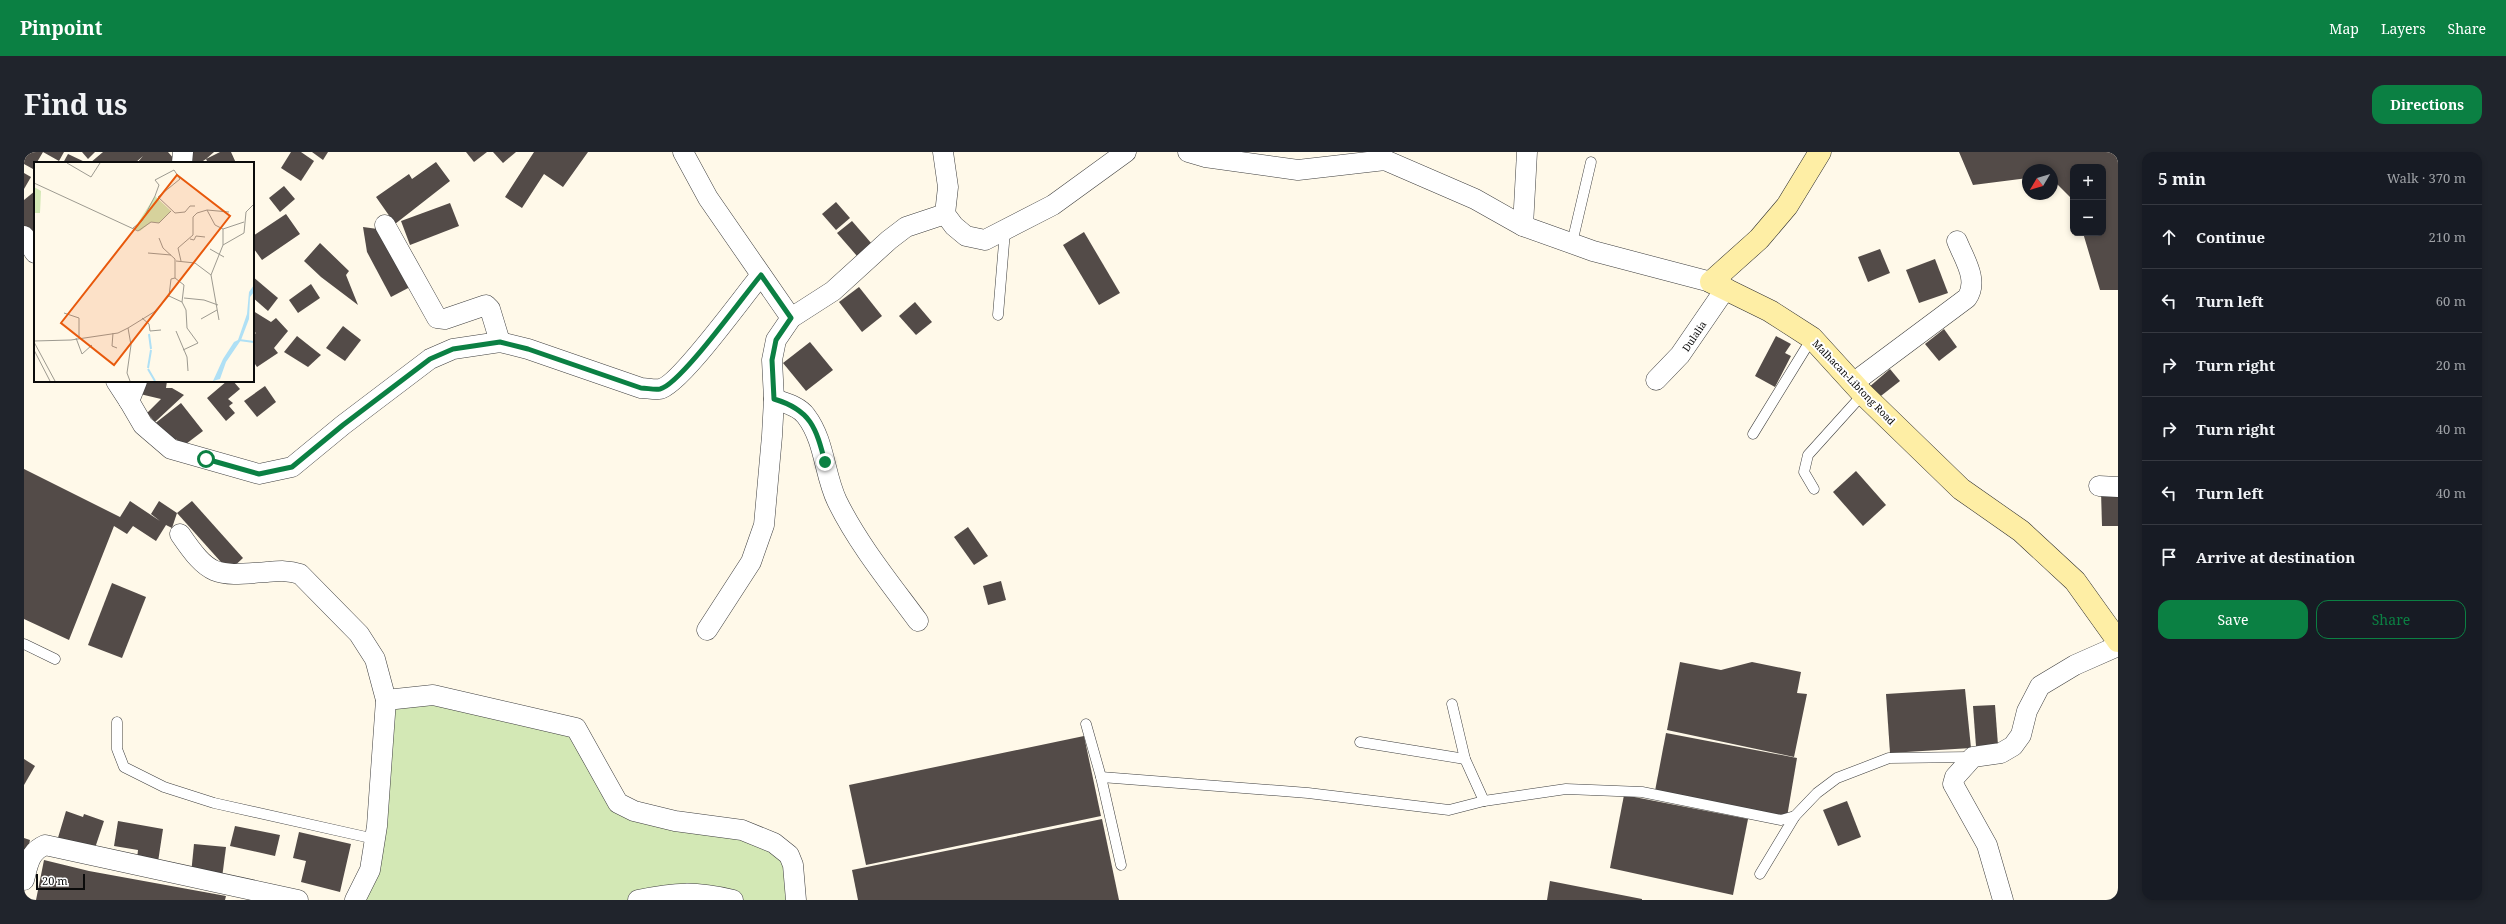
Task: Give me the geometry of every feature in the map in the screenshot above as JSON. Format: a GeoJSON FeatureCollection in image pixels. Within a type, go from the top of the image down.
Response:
{"type":"FeatureCollection","features":[{"type":"Feature","properties":{"kind":"main road"},"geometry":{"type":"LineString","coordinates":[[1719,285],[1786,206],[1820,152]]}},
{"type":"Feature","properties":{"kind":"main road","name":"Malhacan-Libtong Road"},"geometry":{"type":"LineString","coordinates":[[1719,285],[1770,311],[1812,338],[1858,388],[1961,489],[2021,531],[2075,581],[2118,641]]}},
{"type":"Feature","properties":{"kind":"street"},"geometry":{"type":"LineString","coordinates":[[182,162],[183,152]]}},
{"type":"Feature","properties":{"kind":"street"},"geometry":{"type":"LineString","coordinates":[[683,152],[708,198],[791,318]]}},
{"type":"Feature","properties":{"kind":"street"},"geometry":{"type":"LineString","coordinates":[[943,152],[948,187],[945,214],[954,226],[966,236],[985,240],[1053,205],[1126,152]]}},
{"type":"Feature","properties":{"kind":"street","name":"Malhacan-Libtong Road"},"geometry":{"type":"LineString","coordinates":[[1188,152],[1205,157],[1298,170],[1385,160],[1475,199],[1524,226],[1593,251],[1719,285]]}},
{"type":"Feature","properties":{"kind":"street"},"geometry":{"type":"LineString","coordinates":[[1524,226],[1527,152]]}},
{"type":"Feature","properties":{"kind":"street"},"geometry":{"type":"LineString","coordinates":[[707,630],[751,562],[764,525],[774,399],[772,360],[776,340],[791,318],[832,291],[889,240],[906,228],[945,214]]}},
{"type":"Feature","properties":{"kind":"street"},"geometry":{"type":"LineString","coordinates":[[384,225],[436,318],[445,319],[486,305],[490,309],[500,342]]}},
{"type":"Feature","properties":{"kind":"street"},"geometry":{"type":"LineString","coordinates":[[24,236],[34,251]]}},
{"type":"Feature","properties":{"kind":"street"},"geometry":{"type":"LineString","coordinates":[[1858,388],[1967,298],[1972,291],[1973,281],[1957,241]]}},
{"type":"Feature","properties":{"kind":"street"},"geometry":{"type":"LineString","coordinates":[[117,382],[143,425],[171,449],[259,474],[292,467],[343,425],[430,359],[453,349],[500,342],[528,349],[641,388],[660,389],[676,379],[689,365],[761,275]]}},
{"type":"Feature","properties":{"kind":"street","name":"Dulalia"},"geometry":{"type":"LineString","coordinates":[[1656,380],[1680,355],[1719,285]]}},
{"type":"Feature","properties":{"kind":"street"},"geometry":{"type":"LineString","coordinates":[[129,401],[137,382]]}},
{"type":"Feature","properties":{"kind":"street"},"geometry":{"type":"LineString","coordinates":[[774,399],[789,404],[805,414],[817,432],[837,501],[864,546],[918,621]]}},
{"type":"Feature","properties":{"kind":"street"},"geometry":{"type":"LineString","coordinates":[[180,534],[195,555],[216,573],[232,575],[288,570],[300,574],[359,634],[375,659],[386,700],[375,839],[370,870],[355,900]]}},
{"type":"Feature","properties":{"kind":"street"},"geometry":{"type":"LineString","coordinates":[[2003,900],[1987,845],[1954,784],[1955,777],[1974,757],[2001,753],[2013,746],[2021,735],[2027,711],[2040,686],[2075,665],[2118,646]]}},
{"type":"Feature","properties":{"kind":"street"},"geometry":{"type":"LineString","coordinates":[[386,700],[433,695],[576,728],[618,803],[634,811],[675,821],[742,830],[774,843],[789,855],[793,865],[796,900]]}},
{"type":"Feature","properties":{"kind":"street"},"geometry":{"type":"LineString","coordinates":[[24,880],[30,858],[36,849],[45,845],[298,900]]}},
{"type":"Feature","properties":{"kind":"street"},"geometry":{"type":"LineString","coordinates":[[638,900],[676,892],[705,893],[733,900]]}},
{"type":"Feature","properties":{"kind":"lane"},"geometry":{"type":"LineString","coordinates":[[1572,243],[1591,162]]}},
{"type":"Feature","properties":{"kind":"lane"},"geometry":{"type":"LineString","coordinates":[[998,315],[1005,231]]}},
{"type":"Feature","properties":{"kind":"lane"},"geometry":{"type":"LineString","coordinates":[[1753,434],[1812,338]]}},
{"type":"Feature","properties":{"kind":"lane"},"geometry":{"type":"LineString","coordinates":[[1814,489],[1804,472],[1808,455],[1858,388]]}},
{"type":"Feature","properties":{"kind":"lane"},"geometry":{"type":"LineString","coordinates":[[24,644],[55,659]]}},
{"type":"Feature","properties":{"kind":"lane"},"geometry":{"type":"LineString","coordinates":[[1452,704],[1465,760],[1484,801]]}},
{"type":"Feature","properties":{"kind":"lane"},"geometry":{"type":"LineString","coordinates":[[117,722],[117,749],[124,767],[164,787],[214,803],[375,839]]}},
{"type":"Feature","properties":{"kind":"lane"},"geometry":{"type":"LineString","coordinates":[[1086,724],[1101,777],[1121,865]]}},
{"type":"Feature","properties":{"kind":"lane"},"geometry":{"type":"LineString","coordinates":[[1360,742],[1465,760]]}},
{"type":"Feature","properties":{"kind":"lane"},"geometry":{"type":"LineString","coordinates":[[1760,874],[1795,816],[1816,793],[1838,778],[1889,758],[1974,757]]}},
{"type":"Feature","properties":{"kind":"lane"},"geometry":{"type":"LineString","coordinates":[[1101,777],[1308,793],[1449,810],[1484,801],[1566,789],[1642,792],[1781,820],[1795,816]]}},
{"type":"Feature","properties":{"kind":"green space"},"geometry":{"type":"Polygon","coordinates":[[[433,695],[576,728],[618,803],[774,843],[796,900],[355,900],[370,870],[386,700],[433,695]]]}},
{"type":"Feature","properties":{"kind":"building"},"geometry":{"type":"Polygon","coordinates":[[[24,152],[43,152],[37,162],[34,162],[33,169],[24,164],[24,152]]]}},
{"type":"Feature","properties":{"kind":"building"},"geometry":{"type":"Polygon","coordinates":[[[43,152],[64,152],[59,161],[43,152]]]}},
{"type":"Feature","properties":{"kind":"building"},"geometry":{"type":"Polygon","coordinates":[[[82,152],[95,152],[88,159],[82,152]]]}},
{"type":"Feature","properties":{"kind":"building"},"geometry":{"type":"Polygon","coordinates":[[[103,152],[168,152],[175,160],[174,162],[138,162],[143,156],[136,162],[91,162],[103,152]]]}},
{"type":"Feature","properties":{"kind":"building"},"geometry":{"type":"Polygon","coordinates":[[[190,152],[214,152],[202,162],[189,162],[190,152]]]}},
{"type":"Feature","properties":{"kind":"building"},"geometry":{"type":"Polygon","coordinates":[[[220,152],[231,152],[236,162],[208,162],[206,159],[220,152]]]}},
{"type":"Feature","properties":{"kind":"building"},"geometry":{"type":"Polygon","coordinates":[[[291,152],[301,152],[314,161],[301,181],[281,168],[291,152]]]}},
{"type":"Feature","properties":{"kind":"building"},"geometry":{"type":"Polygon","coordinates":[[[312,152],[328,152],[323,160],[312,152]]]}},
{"type":"Feature","properties":{"kind":"building"},"geometry":{"type":"Polygon","coordinates":[[[466,152],[487,152],[474,162],[466,152]]]}},
{"type":"Feature","properties":{"kind":"building"},"geometry":{"type":"Polygon","coordinates":[[[493,152],[516,152],[503,163],[493,152]]]}},
{"type":"Feature","properties":{"kind":"building"},"geometry":{"type":"Polygon","coordinates":[[[534,152],[588,152],[563,187],[544,174],[522,208],[505,197],[534,152]]]}},
{"type":"Feature","properties":{"kind":"building"},"geometry":{"type":"Polygon","coordinates":[[[1959,152],[2118,152],[2118,290],[2100,290],[2084,236],[2106,236],[2106,164],[2070,164],[2070,197],[2058,185],[2058,164],[2022,164],[2022,179],[1973,185],[1959,152]]]}},
{"type":"Feature","properties":{"kind":"building"},"geometry":{"type":"Polygon","coordinates":[[[68,154],[85,162],[64,162],[68,154]]]}},
{"type":"Feature","properties":{"kind":"building"},"geometry":{"type":"Polygon","coordinates":[[[436,162],[450,181],[395,224],[376,197],[409,174],[412,179],[436,162]]]}},
{"type":"Feature","properties":{"kind":"building"},"geometry":{"type":"Polygon","coordinates":[[[24,173],[31,177],[24,189],[24,173]]]}},
{"type":"Feature","properties":{"kind":"building"},"geometry":{"type":"Polygon","coordinates":[[[284,186],[295,199],[280,212],[269,198],[284,186]]]}},
{"type":"Feature","properties":{"kind":"building"},"geometry":{"type":"Polygon","coordinates":[[[34,192],[34,243],[24,230],[24,200],[34,192]]]}},
{"type":"Feature","properties":{"kind":"building"},"geometry":{"type":"Polygon","coordinates":[[[836,202],[850,218],[836,230],[822,214],[836,202]]]}},
{"type":"Feature","properties":{"kind":"building"},"geometry":{"type":"Polygon","coordinates":[[[450,203],[459,226],[410,245],[401,221],[450,203]]]}},
{"type":"Feature","properties":{"kind":"building"},"geometry":{"type":"Polygon","coordinates":[[[286,214],[300,234],[262,260],[254,249],[254,235],[286,214]]]}},
{"type":"Feature","properties":{"kind":"building"},"geometry":{"type":"Polygon","coordinates":[[[852,221],[872,244],[857,256],[837,233],[852,221]]]}},
{"type":"Feature","properties":{"kind":"building"},"geometry":{"type":"Polygon","coordinates":[[[363,227],[385,230],[412,286],[391,297],[367,252],[363,227]]]}},
{"type":"Feature","properties":{"kind":"building"},"geometry":{"type":"Polygon","coordinates":[[[1084,232],[1120,293],[1099,305],[1063,245],[1084,232]]]}},
{"type":"Feature","properties":{"kind":"building"},"geometry":{"type":"Polygon","coordinates":[[[320,243],[349,271],[346,275],[358,305],[321,277],[304,261],[320,243]]]}},
{"type":"Feature","properties":{"kind":"building"},"geometry":{"type":"Polygon","coordinates":[[[1880,249],[1890,273],[1868,282],[1858,257],[1880,249]]]}},
{"type":"Feature","properties":{"kind":"building"},"geometry":{"type":"Polygon","coordinates":[[[1935,259],[1948,293],[1919,303],[1906,270],[1935,259]]]}},
{"type":"Feature","properties":{"kind":"building"},"geometry":{"type":"Polygon","coordinates":[[[254,278],[278,298],[268,311],[254,299],[254,278]]]}},
{"type":"Feature","properties":{"kind":"building"},"geometry":{"type":"Polygon","coordinates":[[[311,284],[320,298],[298,313],[289,300],[311,284]]]}},
{"type":"Feature","properties":{"kind":"building"},"geometry":{"type":"Polygon","coordinates":[[[859,287],[882,316],[862,332],[839,302],[859,287]]]}},
{"type":"Feature","properties":{"kind":"building"},"geometry":{"type":"Polygon","coordinates":[[[915,302],[932,322],[916,335],[899,316],[915,302]]]}},
{"type":"Feature","properties":{"kind":"building"},"geometry":{"type":"Polygon","coordinates":[[[254,312],[271,322],[276,318],[288,331],[274,348],[278,353],[257,367],[254,362],[254,334],[256,333],[254,332],[254,312]]]}},
{"type":"Feature","properties":{"kind":"building"},"geometry":{"type":"Polygon","coordinates":[[[343,326],[361,340],[345,361],[326,348],[343,326]]]}},
{"type":"Feature","properties":{"kind":"building"},"geometry":{"type":"Polygon","coordinates":[[[1944,329],[1957,347],[1939,361],[1925,344],[1944,329]]]}},
{"type":"Feature","properties":{"kind":"building"},"geometry":{"type":"Polygon","coordinates":[[[297,336],[321,355],[308,367],[284,352],[297,336]]]}},
{"type":"Feature","properties":{"kind":"building"},"geometry":{"type":"Polygon","coordinates":[[[1776,336],[1791,344],[1785,353],[1791,356],[1775,387],[1755,376],[1776,336]]]}},
{"type":"Feature","properties":{"kind":"building"},"geometry":{"type":"Polygon","coordinates":[[[810,342],[833,370],[806,391],[783,363],[810,342]]]}},
{"type":"Feature","properties":{"kind":"building"},"geometry":{"type":"Polygon","coordinates":[[[1890,369],[1900,381],[1877,399],[1868,388],[1890,369]]]}},
{"type":"Feature","properties":{"kind":"building"},"geometry":{"type":"Polygon","coordinates":[[[142,382],[167,382],[166,388],[172,388],[184,395],[155,422],[147,413],[161,399],[140,394],[142,382]]]}},
{"type":"Feature","properties":{"kind":"building"},"geometry":{"type":"Polygon","coordinates":[[[226,382],[234,382],[240,389],[228,399],[233,403],[229,406],[235,413],[226,421],[207,398],[226,382]]]}},
{"type":"Feature","properties":{"kind":"building"},"geometry":{"type":"Polygon","coordinates":[[[265,386],[276,402],[257,417],[244,401],[265,386]]]}},
{"type":"Feature","properties":{"kind":"building"},"geometry":{"type":"Polygon","coordinates":[[[181,403],[203,431],[182,447],[176,439],[168,445],[153,425],[181,403]]]}},
{"type":"Feature","properties":{"kind":"building"},"geometry":{"type":"Polygon","coordinates":[[[24,469],[120,517],[130,501],[160,521],[151,514],[159,501],[177,513],[172,528],[166,525],[156,541],[133,526],[127,534],[114,526],[69,640],[24,619],[24,469]]]}},
{"type":"Feature","properties":{"kind":"building"},"geometry":{"type":"Polygon","coordinates":[[[1856,471],[1886,505],[1863,526],[1833,492],[1856,471]]]}},
{"type":"Feature","properties":{"kind":"building"},"geometry":{"type":"Polygon","coordinates":[[[2118,490],[2118,526],[2102,526],[2101,491],[2118,490]]]}},
{"type":"Feature","properties":{"kind":"building"},"geometry":{"type":"Polygon","coordinates":[[[192,501],[243,558],[229,571],[177,513],[192,501]]]}},
{"type":"Feature","properties":{"kind":"building"},"geometry":{"type":"Polygon","coordinates":[[[968,527],[988,556],[974,565],[954,537],[968,527]]]}},
{"type":"Feature","properties":{"kind":"building"},"geometry":{"type":"Polygon","coordinates":[[[1001,581],[1006,600],[988,605],[983,586],[1001,581]]]}},
{"type":"Feature","properties":{"kind":"building"},"geometry":{"type":"Polygon","coordinates":[[[112,583],[146,597],[122,658],[88,645],[112,583]]]}},
{"type":"Feature","properties":{"kind":"building"},"geometry":{"type":"Polygon","coordinates":[[[1680,662],[1721,670],[1752,662],[1801,672],[1797,693],[1807,694],[1794,757],[1667,730],[1680,662]]]}},
{"type":"Feature","properties":{"kind":"building"},"geometry":{"type":"Polygon","coordinates":[[[1965,689],[1971,748],[1890,753],[1886,694],[1965,689]]]}},
{"type":"Feature","properties":{"kind":"building"},"geometry":{"type":"Polygon","coordinates":[[[1995,705],[1998,745],[1976,746],[1973,706],[1995,705]]]}},
{"type":"Feature","properties":{"kind":"building"},"geometry":{"type":"Polygon","coordinates":[[[1666,733],[1797,758],[1787,817],[1655,791],[1666,733]]]}},
{"type":"Feature","properties":{"kind":"building"},"geometry":{"type":"Polygon","coordinates":[[[1084,736],[1101,816],[866,865],[849,785],[1084,736]]]}},
{"type":"Feature","properties":{"kind":"building"},"geometry":{"type":"Polygon","coordinates":[[[24,759],[35,766],[24,785],[24,759]]]}},
{"type":"Feature","properties":{"kind":"building"},"geometry":{"type":"Polygon","coordinates":[[[1624,795],[1748,819],[1733,895],[1610,868],[1624,795]]]}},
{"type":"Feature","properties":{"kind":"building"},"geometry":{"type":"Polygon","coordinates":[[[1847,801],[1861,837],[1838,846],[1823,810],[1847,801]]]}},
{"type":"Feature","properties":{"kind":"building"},"geometry":{"type":"Polygon","coordinates":[[[66,811],[83,817],[84,814],[104,821],[95,848],[57,841],[66,811]]]}},
{"type":"Feature","properties":{"kind":"building"},"geometry":{"type":"Polygon","coordinates":[[[1102,819],[1119,900],[858,900],[852,870],[1102,819]]]}},
{"type":"Feature","properties":{"kind":"building"},"geometry":{"type":"Polygon","coordinates":[[[118,821],[163,829],[158,862],[137,859],[138,850],[114,846],[118,821]]]}},
{"type":"Feature","properties":{"kind":"building"},"geometry":{"type":"Polygon","coordinates":[[[235,826],[280,835],[275,856],[230,846],[235,826]]]}},
{"type":"Feature","properties":{"kind":"building"},"geometry":{"type":"Polygon","coordinates":[[[299,832],[351,844],[340,892],[301,882],[306,861],[293,858],[299,832]]]}},
{"type":"Feature","properties":{"kind":"building"},"geometry":{"type":"Polygon","coordinates":[[[24,838],[30,840],[25,862],[24,862],[24,838]]]}},
{"type":"Feature","properties":{"kind":"building"},"geometry":{"type":"Polygon","coordinates":[[[194,844],[226,847],[222,878],[191,874],[194,844]]]}},
{"type":"Feature","properties":{"kind":"building"},"geometry":{"type":"Polygon","coordinates":[[[44,860],[89,871],[226,896],[225,900],[36,900],[44,860]]]}},
{"type":"Feature","properties":{"kind":"building"},"geometry":{"type":"Polygon","coordinates":[[[1550,881],[1642,899],[1642,900],[1547,900],[1550,881]]]}},
{"type":"Feature","properties":{"kind":"route"},"geometry":{"type":"LineString","coordinates":[[206,459],[259,474],[292,467],[343,425],[430,359],[453,349],[500,342],[528,349],[641,388],[660,389],[676,379],[689,365],[761,275],[791,318],[776,340],[772,360],[774,399],[789,404],[805,414],[817,432],[825,462]]}}]}
